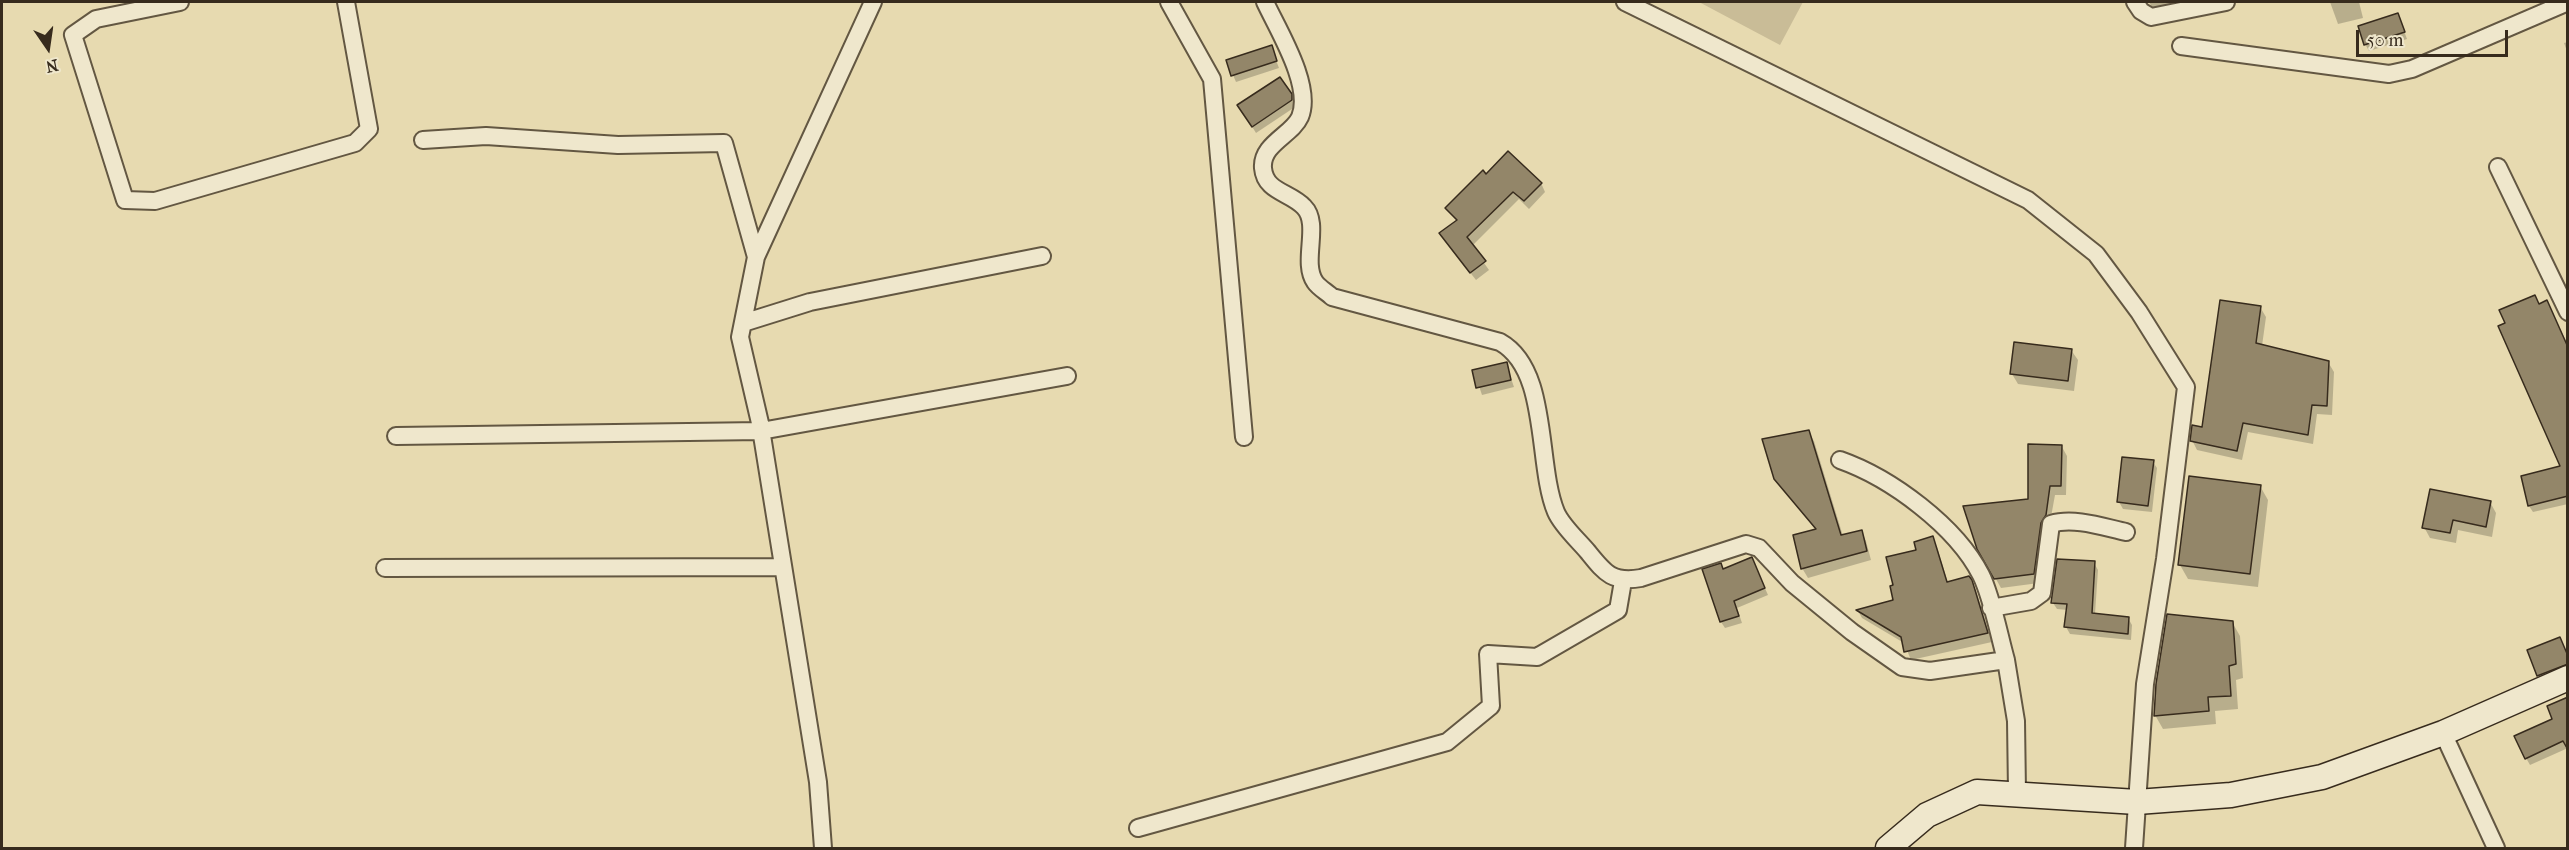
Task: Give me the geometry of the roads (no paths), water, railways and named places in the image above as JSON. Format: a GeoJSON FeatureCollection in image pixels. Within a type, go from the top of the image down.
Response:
{"type":"FeatureCollection","features":[{"type":"Feature","properties":{"kind":"street"},"geometry":{"type":"LineString","coordinates":[[180,2],[96,19],[73,35],[125,201],[156,201],[355,142],[369,129],[346,2]]}},
{"type":"Feature","properties":{"kind":"street"},"geometry":{"type":"LineString","coordinates":[[823,849],[818,782],[761,431],[740,337],[756,257],[873,2]]}},
{"type":"Feature","properties":{"kind":"street"},"geometry":{"type":"LineString","coordinates":[[1169,2],[1212,79],[1244,436]]}},
{"type":"Feature","properties":{"kind":"street"},"geometry":{"type":"LineString","coordinates":[[1264,2],[1300,79],[1303,100],[1299,118],[1266,154],[1263,167],[1268,182],[1274,189],[1288,195],[1305,207],[1310,219],[1310,270],[1315,282],[1332,297],[1500,342],[1513,349],[1521,360],[1538,408],[1546,480],[1557,514],[1603,570],[1623,581],[1641,578],[1746,544],[1759,548],[1792,584],[1852,632],[1902,667],[1930,671],[2006,660]]}},
{"type":"Feature","properties":{"kind":"street"},"geometry":{"type":"LineString","coordinates":[[1625,2],[2028,200],[2096,254],[2139,312],[2186,387],[2165,559],[2145,684],[2134,849]]}},
{"type":"Feature","properties":{"kind":"street"},"geometry":{"type":"LineString","coordinates":[[2135,2],[2141,11],[2151,16],[2226,2]]}},
{"type":"Feature","properties":{"kind":"street"},"geometry":{"type":"LineString","coordinates":[[2181,46],[2389,74],[2412,69],[2568,2]]}},
{"type":"Feature","properties":{"kind":"street"},"geometry":{"type":"LineString","coordinates":[[423,140],[486,136],[618,145],[724,143],[756,257]]}},
{"type":"Feature","properties":{"kind":"street"},"geometry":{"type":"LineString","coordinates":[[2498,167],[2568,312]]}},
{"type":"Feature","properties":{"kind":"street"},"geometry":{"type":"LineString","coordinates":[[743,323],[810,302],[1042,256]]}},
{"type":"Feature","properties":{"kind":"street"},"geometry":{"type":"LineString","coordinates":[[396,436],[761,431],[1067,376]]}},
{"type":"Feature","properties":{"kind":"street"},"geometry":{"type":"LineString","coordinates":[[1840,460],[1861,467],[1903,491],[1962,545],[1982,576],[2006,660],[2016,721],[2017,792]]}},
{"type":"Feature","properties":{"kind":"street"},"geometry":{"type":"LineString","coordinates":[[1991,608],[2031,601],[2042,593],[2051,524],[2060,521],[2080,523],[2126,532]]}},
{"type":"Feature","properties":{"kind":"street"},"geometry":{"type":"LineString","coordinates":[[385,568],[783,567]]}},
{"type":"Feature","properties":{"kind":"street"},"geometry":{"type":"LineString","coordinates":[[1138,828],[1447,742],[1491,706],[1488,654],[1537,657],[1618,610],[1623,581]]}},
{"type":"Feature","properties":{"kind":"street"},"geometry":{"type":"LineString","coordinates":[[1888,849],[1927,815],[1977,792],[2017,792],[2137,802],[2231,795],[2322,777],[2444,733],[2568,678]]}},
{"type":"Feature","properties":{"kind":"street"},"geometry":{"type":"LineString","coordinates":[[2444,733],[2496,849]]}}]}
